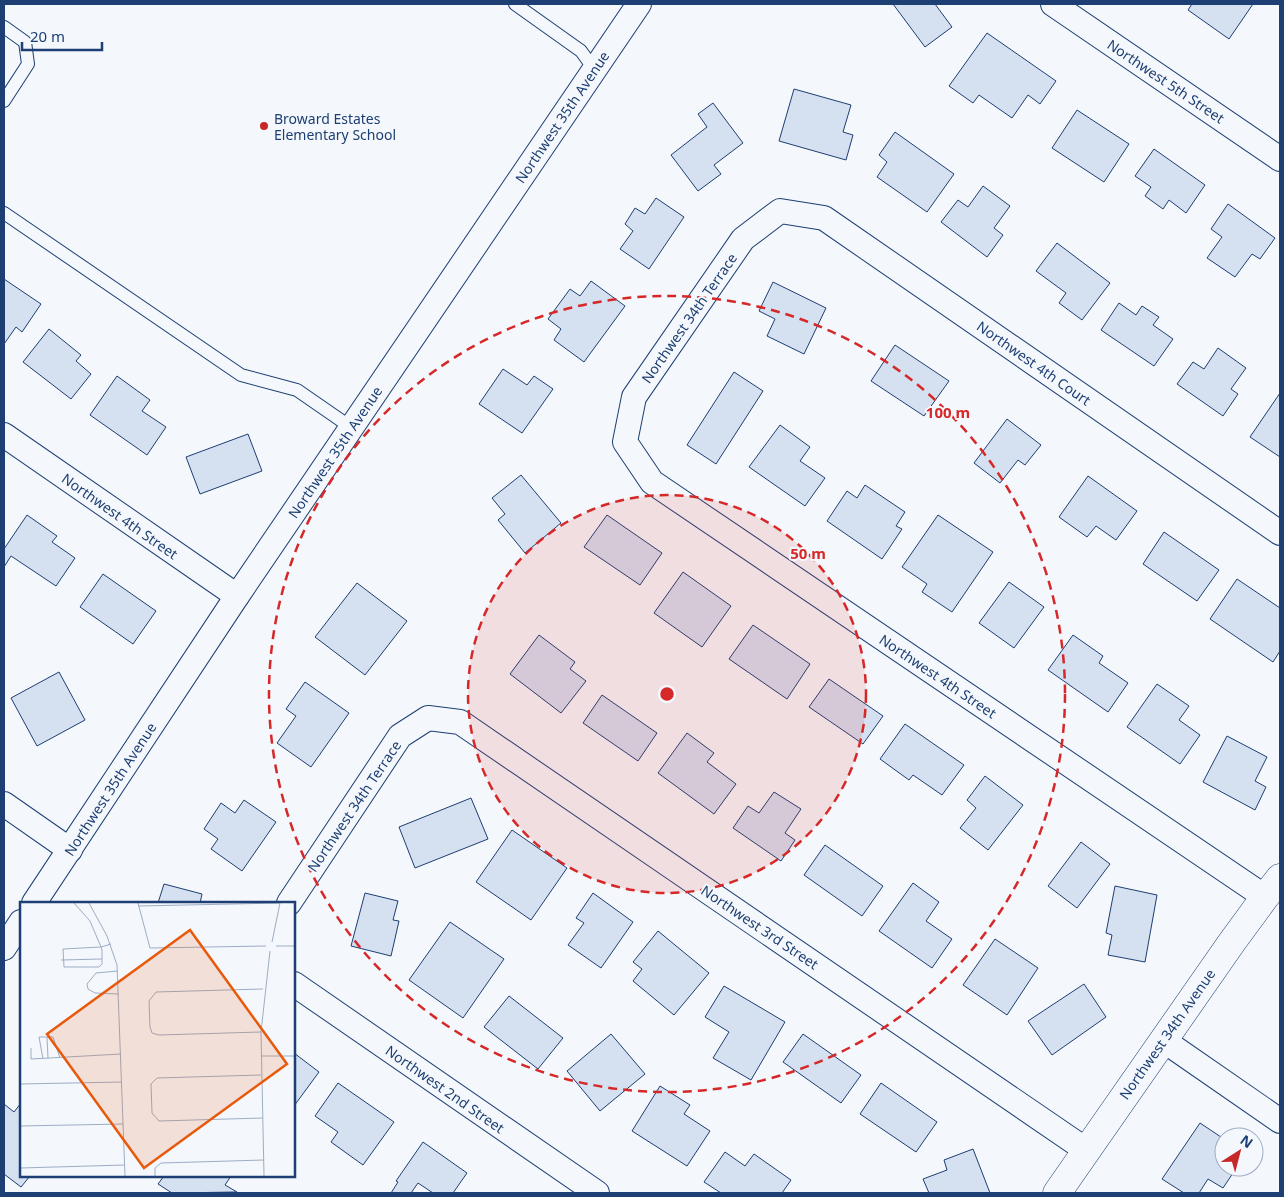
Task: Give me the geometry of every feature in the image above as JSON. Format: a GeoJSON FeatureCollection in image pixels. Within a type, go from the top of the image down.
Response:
{"type":"FeatureCollection","features":[{"type":"Feature","properties":{"kind":"street","name":"Northwest 35th Avenue"},"geometry":{"type":"LineString","coordinates":[[35,902],[237,596],[639,4]]}},
{"type":"Feature","properties":{"kind":"street","name":"Northwest 5th Street"},"geometry":{"type":"LineString","coordinates":[[1053,4],[1280,159]]}},
{"type":"Feature","properties":{"kind":"street","name":"Northwest 34th Terrace"},"geometry":{"type":"LineString","coordinates":[[625,442],[634,397],[743,239],[780,211]]}},
{"type":"Feature","properties":{"kind":"street","name":"Northwest 4th Court"},"geometry":{"type":"LineString","coordinates":[[780,211],[824,218],[1280,534]]}},
{"type":"Feature","properties":{"kind":"street","name":"Northwest 4th Street"},"geometry":{"type":"LineString","coordinates":[[4,435],[237,596]]}},
{"type":"Feature","properties":{"kind":"street","name":"Northwest 4th Street"},"geometry":{"type":"LineString","coordinates":[[625,442],[652,482],[1272,887]]}},
{"type":"Feature","properties":{"kind":"street","name":"Northwest 34th Terrace"},"geometry":{"type":"LineString","coordinates":[[290,902],[400,736],[428,718]]}},
{"type":"Feature","properties":{"kind":"street","name":"Northwest 3rd Street"},"geometry":{"type":"LineString","coordinates":[[428,718],[460,722],[1086,1150]]}},
{"type":"Feature","properties":{"kind":"street"},"geometry":{"type":"LineString","coordinates":[[4,804],[70,850]]}},
{"type":"Feature","properties":{"kind":"street","name":"Northwest 34th Avenue"},"geometry":{"type":"LineString","coordinates":[[1057,1193],[1272,887]]}},
{"type":"Feature","properties":{"kind":"street"},"geometry":{"type":"LineString","coordinates":[[4,948],[20,924]]}},
{"type":"Feature","properties":{"kind":"street","name":"Northwest 2nd Street"},"geometry":{"type":"LineString","coordinates":[[295,985],[597,1193]]}},
{"type":"Feature","properties":{"kind":"street"},"geometry":{"type":"LineString","coordinates":[[1163,1040],[1280,1121]]}},
{"type":"Feature","properties":{"kind":"lane"},"geometry":{"type":"LineString","coordinates":[[515,4],[582,50],[594,69]]}},
{"type":"Feature","properties":{"kind":"lane"},"geometry":{"type":"LineString","coordinates":[[4,27],[26,42],[28,64],[4,101]]}},
{"type":"Feature","properties":{"kind":"lane"},"geometry":{"type":"LineString","coordinates":[[4,213],[241,375],[297,390],[352,428]]}},
{"type":"Feature","properties":{"kind":"building"},"geometry":{"type":"Polygon","coordinates":[[[893,4],[935,4],[952,27],[925,47],[893,4]]]}},
{"type":"Feature","properties":{"kind":"building"},"geometry":{"type":"Polygon","coordinates":[[[1192,4],[1253,4],[1229,39],[1188,10],[1192,4]]]}},
{"type":"Feature","properties":{"kind":"building"},"geometry":{"type":"Polygon","coordinates":[[[987,33],[1056,81],[1040,104],[1028,95],[1012,118],[979,95],[973,103],[949,86],[987,33]]]}},
{"type":"Feature","properties":{"kind":"building"},"geometry":{"type":"Polygon","coordinates":[[[794,89],[851,105],[843,132],[853,135],[846,160],[779,141],[794,89]]]}},
{"type":"Feature","properties":{"kind":"building"},"geometry":{"type":"Polygon","coordinates":[[[713,103],[743,143],[714,165],[721,174],[698,191],[671,155],[707,127],[698,114],[713,103]]]}},
{"type":"Feature","properties":{"kind":"building"},"geometry":{"type":"Polygon","coordinates":[[[1077,110],[1129,144],[1104,182],[1052,148],[1077,110]]]}},
{"type":"Feature","properties":{"kind":"building"},"geometry":{"type":"Polygon","coordinates":[[[895,132],[954,174],[927,212],[877,177],[887,162],[879,155],[895,132]]]}},
{"type":"Feature","properties":{"kind":"building"},"geometry":{"type":"Polygon","coordinates":[[[1154,149],[1205,185],[1186,213],[1169,200],[1163,209],[1145,196],[1151,187],[1135,176],[1154,149]]]}},
{"type":"Feature","properties":{"kind":"building"},"geometry":{"type":"Polygon","coordinates":[[[983,186],[1010,206],[994,228],[1003,235],[987,257],[941,222],[958,200],[968,207],[983,186]]]}},
{"type":"Feature","properties":{"kind":"building"},"geometry":{"type":"Polygon","coordinates":[[[656,198],[684,217],[649,269],[620,249],[633,231],[625,224],[635,208],[645,214],[656,198]]]}},
{"type":"Feature","properties":{"kind":"building"},"geometry":{"type":"Polygon","coordinates":[[[1228,204],[1275,238],[1260,259],[1252,254],[1235,277],[1207,258],[1222,237],[1211,229],[1228,204]]]}},
{"type":"Feature","properties":{"kind":"building"},"geometry":{"type":"Polygon","coordinates":[[[1057,243],[1110,283],[1082,320],[1059,303],[1066,293],[1036,271],[1057,243]]]}},
{"type":"Feature","properties":{"kind":"building"},"geometry":{"type":"Polygon","coordinates":[[[4,279],[41,304],[22,332],[16,327],[4,344],[4,279]]]}},
{"type":"Feature","properties":{"kind":"building"},"geometry":{"type":"Polygon","coordinates":[[[591,281],[625,306],[584,362],[554,340],[561,329],[548,319],[570,289],[580,296],[591,281]]]}},
{"type":"Feature","properties":{"kind":"building"},"geometry":{"type":"Polygon","coordinates":[[[773,282],[826,308],[804,354],[767,336],[775,319],[759,311],[773,282]]]}},
{"type":"Feature","properties":{"kind":"building"},"geometry":{"type":"Polygon","coordinates":[[[1119,303],[1136,315],[1142,306],[1159,317],[1153,325],[1173,339],[1154,366],[1101,330],[1119,303]]]}},
{"type":"Feature","properties":{"kind":"building"},"geometry":{"type":"Polygon","coordinates":[[[49,329],[81,355],[76,361],[91,374],[71,399],[23,362],[49,329]]]}},
{"type":"Feature","properties":{"kind":"building"},"geometry":{"type":"Polygon","coordinates":[[[895,345],[949,381],[924,416],[871,381],[895,345]]]}},
{"type":"Feature","properties":{"kind":"building"},"geometry":{"type":"Polygon","coordinates":[[[1218,348],[1246,368],[1231,389],[1238,394],[1223,416],[1177,384],[1193,362],[1204,369],[1218,348]]]}},
{"type":"Feature","properties":{"kind":"building"},"geometry":{"type":"Polygon","coordinates":[[[503,369],[527,385],[534,376],[553,389],[522,433],[479,404],[503,369]]]}},
{"type":"Feature","properties":{"kind":"building"},"geometry":{"type":"Polygon","coordinates":[[[734,372],[763,391],[716,464],[687,445],[734,372]]]}},
{"type":"Feature","properties":{"kind":"building"},"geometry":{"type":"Polygon","coordinates":[[[117,376],[150,400],[142,411],[166,427],[147,455],[90,415],[117,376]]]}},
{"type":"Feature","properties":{"kind":"building"},"geometry":{"type":"Polygon","coordinates":[[[1280,393],[1280,457],[1250,437],[1280,393]]]}},
{"type":"Feature","properties":{"kind":"building"},"geometry":{"type":"Polygon","coordinates":[[[1007,419],[1041,445],[1025,465],[1018,460],[1000,483],[974,463],[1007,419]]]}},
{"type":"Feature","properties":{"kind":"building"},"geometry":{"type":"Polygon","coordinates":[[[780,425],[810,447],[800,461],[825,478],[805,506],[749,467],[780,425]]]}},
{"type":"Feature","properties":{"kind":"building"},"geometry":{"type":"Polygon","coordinates":[[[248,434],[262,471],[200,494],[186,457],[248,434]]]}},
{"type":"Feature","properties":{"kind":"building"},"geometry":{"type":"Polygon","coordinates":[[[521,475],[561,523],[525,553],[498,520],[505,514],[492,498],[521,475]]]}},
{"type":"Feature","properties":{"kind":"building"},"geometry":{"type":"Polygon","coordinates":[[[1088,476],[1137,511],[1116,540],[1096,526],[1087,537],[1059,517],[1088,476]]]}},
{"type":"Feature","properties":{"kind":"building"},"geometry":{"type":"Polygon","coordinates":[[[865,485],[905,512],[896,526],[902,529],[882,559],[827,521],[847,491],[857,498],[865,485]]]}},
{"type":"Feature","properties":{"kind":"building"},"geometry":{"type":"Polygon","coordinates":[[[27,515],[57,536],[52,542],[75,558],[56,586],[11,556],[4,567],[4,549],[27,515]]]}},
{"type":"Feature","properties":{"kind":"building"},"geometry":{"type":"Polygon","coordinates":[[[607,515],[662,553],[640,585],[584,547],[607,515]]]}},
{"type":"Feature","properties":{"kind":"building"},"geometry":{"type":"Polygon","coordinates":[[[938,515],[993,552],[952,612],[922,592],[927,584],[902,567],[938,515]]]}},
{"type":"Feature","properties":{"kind":"building"},"geometry":{"type":"Polygon","coordinates":[[[1164,532],[1219,570],[1197,601],[1143,564],[1164,532]]]}},
{"type":"Feature","properties":{"kind":"building"},"geometry":{"type":"Polygon","coordinates":[[[683,572],[731,606],[702,647],[654,613],[683,572]]]}},
{"type":"Feature","properties":{"kind":"building"},"geometry":{"type":"Polygon","coordinates":[[[103,574],[156,611],[133,644],[80,607],[103,574]]]}},
{"type":"Feature","properties":{"kind":"building"},"geometry":{"type":"Polygon","coordinates":[[[1237,579],[1280,608],[1280,651],[1273,662],[1210,619],[1237,579]]]}},
{"type":"Feature","properties":{"kind":"building"},"geometry":{"type":"Polygon","coordinates":[[[1009,582],[1044,607],[1014,648],[979,623],[1009,582]]]}},
{"type":"Feature","properties":{"kind":"building"},"geometry":{"type":"Polygon","coordinates":[[[357,583],[407,621],[365,675],[315,637],[357,583]]]}},
{"type":"Feature","properties":{"kind":"building"},"geometry":{"type":"Polygon","coordinates":[[[753,625],[810,664],[787,699],[729,659],[753,625]]]}},
{"type":"Feature","properties":{"kind":"building"},"geometry":{"type":"Polygon","coordinates":[[[539,635],[575,662],[570,669],[586,681],[561,713],[510,674],[539,635]]]}},
{"type":"Feature","properties":{"kind":"building"},"geometry":{"type":"Polygon","coordinates":[[[1073,635],[1103,656],[1099,663],[1128,683],[1108,712],[1048,670],[1073,635]]]}},
{"type":"Feature","properties":{"kind":"building"},"geometry":{"type":"Polygon","coordinates":[[[59,672],[85,720],[37,746],[11,698],[59,672]]]}},
{"type":"Feature","properties":{"kind":"building"},"geometry":{"type":"Polygon","coordinates":[[[829,679],[883,716],[863,744],[809,707],[829,679]]]}},
{"type":"Feature","properties":{"kind":"building"},"geometry":{"type":"Polygon","coordinates":[[[305,682],[349,713],[311,767],[277,743],[296,716],[286,709],[305,682]]]}},
{"type":"Feature","properties":{"kind":"building"},"geometry":{"type":"Polygon","coordinates":[[[1157,684],[1189,706],[1179,720],[1200,735],[1180,764],[1127,727],[1157,684]]]}},
{"type":"Feature","properties":{"kind":"building"},"geometry":{"type":"Polygon","coordinates":[[[602,695],[657,733],[638,761],[583,723],[602,695]]]}},
{"type":"Feature","properties":{"kind":"building"},"geometry":{"type":"Polygon","coordinates":[[[905,724],[964,765],[942,795],[913,775],[909,780],[880,759],[905,724]]]}},
{"type":"Feature","properties":{"kind":"building"},"geometry":{"type":"Polygon","coordinates":[[[687,733],[714,753],[707,762],[736,784],[714,814],[658,773],[687,733]]]}},
{"type":"Feature","properties":{"kind":"building"},"geometry":{"type":"Polygon","coordinates":[[[1227,736],[1267,757],[1255,781],[1266,787],[1255,810],[1203,782],[1227,736]]]}},
{"type":"Feature","properties":{"kind":"building"},"geometry":{"type":"Polygon","coordinates":[[[985,776],[1023,805],[988,850],[960,828],[976,808],[967,800],[985,776]]]}},
{"type":"Feature","properties":{"kind":"building"},"geometry":{"type":"Polygon","coordinates":[[[774,792],[801,809],[785,833],[795,840],[781,861],[733,828],[748,806],[759,813],[774,792]]]}},
{"type":"Feature","properties":{"kind":"building"},"geometry":{"type":"Polygon","coordinates":[[[471,798],[488,839],[415,868],[399,827],[471,798]]]}},
{"type":"Feature","properties":{"kind":"building"},"geometry":{"type":"Polygon","coordinates":[[[244,800],[276,822],[242,871],[211,849],[218,839],[204,829],[221,803],[235,813],[244,800]]]}},
{"type":"Feature","properties":{"kind":"building"},"geometry":{"type":"Polygon","coordinates":[[[512,830],[567,868],[531,920],[476,882],[512,830]]]}},
{"type":"Feature","properties":{"kind":"building"},"geometry":{"type":"Polygon","coordinates":[[[1081,842],[1110,864],[1077,908],[1048,886],[1081,842]]]}},
{"type":"Feature","properties":{"kind":"building"},"geometry":{"type":"Polygon","coordinates":[[[825,845],[883,886],[862,916],[804,875],[825,845]]]}},
{"type":"Feature","properties":{"kind":"building"},"geometry":{"type":"Polygon","coordinates":[[[913,883],[939,902],[926,921],[952,939],[932,968],[879,931],[913,883]]]}},
{"type":"Feature","properties":{"kind":"building"},"geometry":{"type":"Polygon","coordinates":[[[164,884],[202,894],[200,902],[158,902],[164,884]]]}},
{"type":"Feature","properties":{"kind":"building"},"geometry":{"type":"Polygon","coordinates":[[[1115,886],[1157,895],[1145,962],[1108,955],[1112,935],[1106,933],[1115,886]]]}},
{"type":"Feature","properties":{"kind":"building"},"geometry":{"type":"Polygon","coordinates":[[[365,893],[398,901],[393,920],[399,921],[391,956],[351,946],[365,893]]]}},
{"type":"Feature","properties":{"kind":"building"},"geometry":{"type":"Polygon","coordinates":[[[593,893],[633,922],[601,968],[568,945],[584,923],[576,918],[593,893]]]}},
{"type":"Feature","properties":{"kind":"building"},"geometry":{"type":"Polygon","coordinates":[[[450,922],[504,959],[463,1018],[409,980],[450,922]]]}},
{"type":"Feature","properties":{"kind":"building"},"geometry":{"type":"Polygon","coordinates":[[[658,931],[709,973],[674,1015],[633,981],[642,969],[633,962],[658,931]]]}},
{"type":"Feature","properties":{"kind":"building"},"geometry":{"type":"Polygon","coordinates":[[[995,939],[1038,968],[1007,1015],[963,985],[995,939]]]}},
{"type":"Feature","properties":{"kind":"building"},"geometry":{"type":"Polygon","coordinates":[[[1084,984],[1106,1017],[1052,1055],[1028,1021],[1084,984]]]}},
{"type":"Feature","properties":{"kind":"building"},"geometry":{"type":"Polygon","coordinates":[[[724,986],[785,1022],[751,1080],[713,1058],[729,1032],[705,1017],[724,986]]]}},
{"type":"Feature","properties":{"kind":"building"},"geometry":{"type":"Polygon","coordinates":[[[509,996],[563,1038],[538,1069],[484,1027],[509,996]]]}},
{"type":"Feature","properties":{"kind":"building"},"geometry":{"type":"Polygon","coordinates":[[[611,1034],[645,1074],[600,1111],[567,1071],[611,1034]]]}},
{"type":"Feature","properties":{"kind":"building"},"geometry":{"type":"Polygon","coordinates":[[[803,1034],[861,1075],[841,1103],[783,1062],[803,1034]]]}},
{"type":"Feature","properties":{"kind":"building"},"geometry":{"type":"Polygon","coordinates":[[[295,1054],[319,1072],[295,1105],[295,1054]]]}},
{"type":"Feature","properties":{"kind":"building"},"geometry":{"type":"Polygon","coordinates":[[[338,1083],[394,1122],[363,1165],[331,1142],[338,1132],[315,1116],[338,1083]]]}},
{"type":"Feature","properties":{"kind":"building"},"geometry":{"type":"Polygon","coordinates":[[[881,1083],[937,1122],[916,1152],[860,1114],[881,1083]]]}},
{"type":"Feature","properties":{"kind":"building"},"geometry":{"type":"Polygon","coordinates":[[[660,1086],[690,1105],[684,1114],[710,1131],[687,1166],[632,1131],[660,1086]]]}},
{"type":"Feature","properties":{"kind":"building"},"geometry":{"type":"Polygon","coordinates":[[[4,1104],[14,1112],[20,1104],[20,1177],[29,1177],[21,1187],[4,1174],[4,1104]]]}},
{"type":"Feature","properties":{"kind":"building"},"geometry":{"type":"Polygon","coordinates":[[[1200,1123],[1214,1132],[1214,1177],[1230,1177],[1223,1188],[1208,1179],[1199,1193],[1184,1193],[1162,1179],[1200,1123]]]}},
{"type":"Feature","properties":{"kind":"building"},"geometry":{"type":"Polygon","coordinates":[[[423,1142],[467,1173],[453,1193],[433,1193],[418,1183],[411,1193],[391,1193],[398,1182],[396,1181],[423,1142]]]}},
{"type":"Feature","properties":{"kind":"building"},"geometry":{"type":"Polygon","coordinates":[[[973,1149],[990,1193],[929,1193],[923,1179],[947,1170],[944,1160],[973,1149]]]}},
{"type":"Feature","properties":{"kind":"building"},"geometry":{"type":"Polygon","coordinates":[[[725,1152],[745,1166],[754,1154],[791,1180],[782,1193],[721,1193],[704,1182],[725,1152]]]}},
{"type":"Feature","properties":{"kind":"building"},"geometry":{"type":"Polygon","coordinates":[[[163,1177],[230,1177],[225,1185],[237,1192],[172,1193],[158,1184],[163,1177]]]}},
{"type":"Feature","properties":{"kind":"place","name":"Broward Estates Elementary School"},"geometry":{"type":"Point","coordinates":[264,126]}}]}
